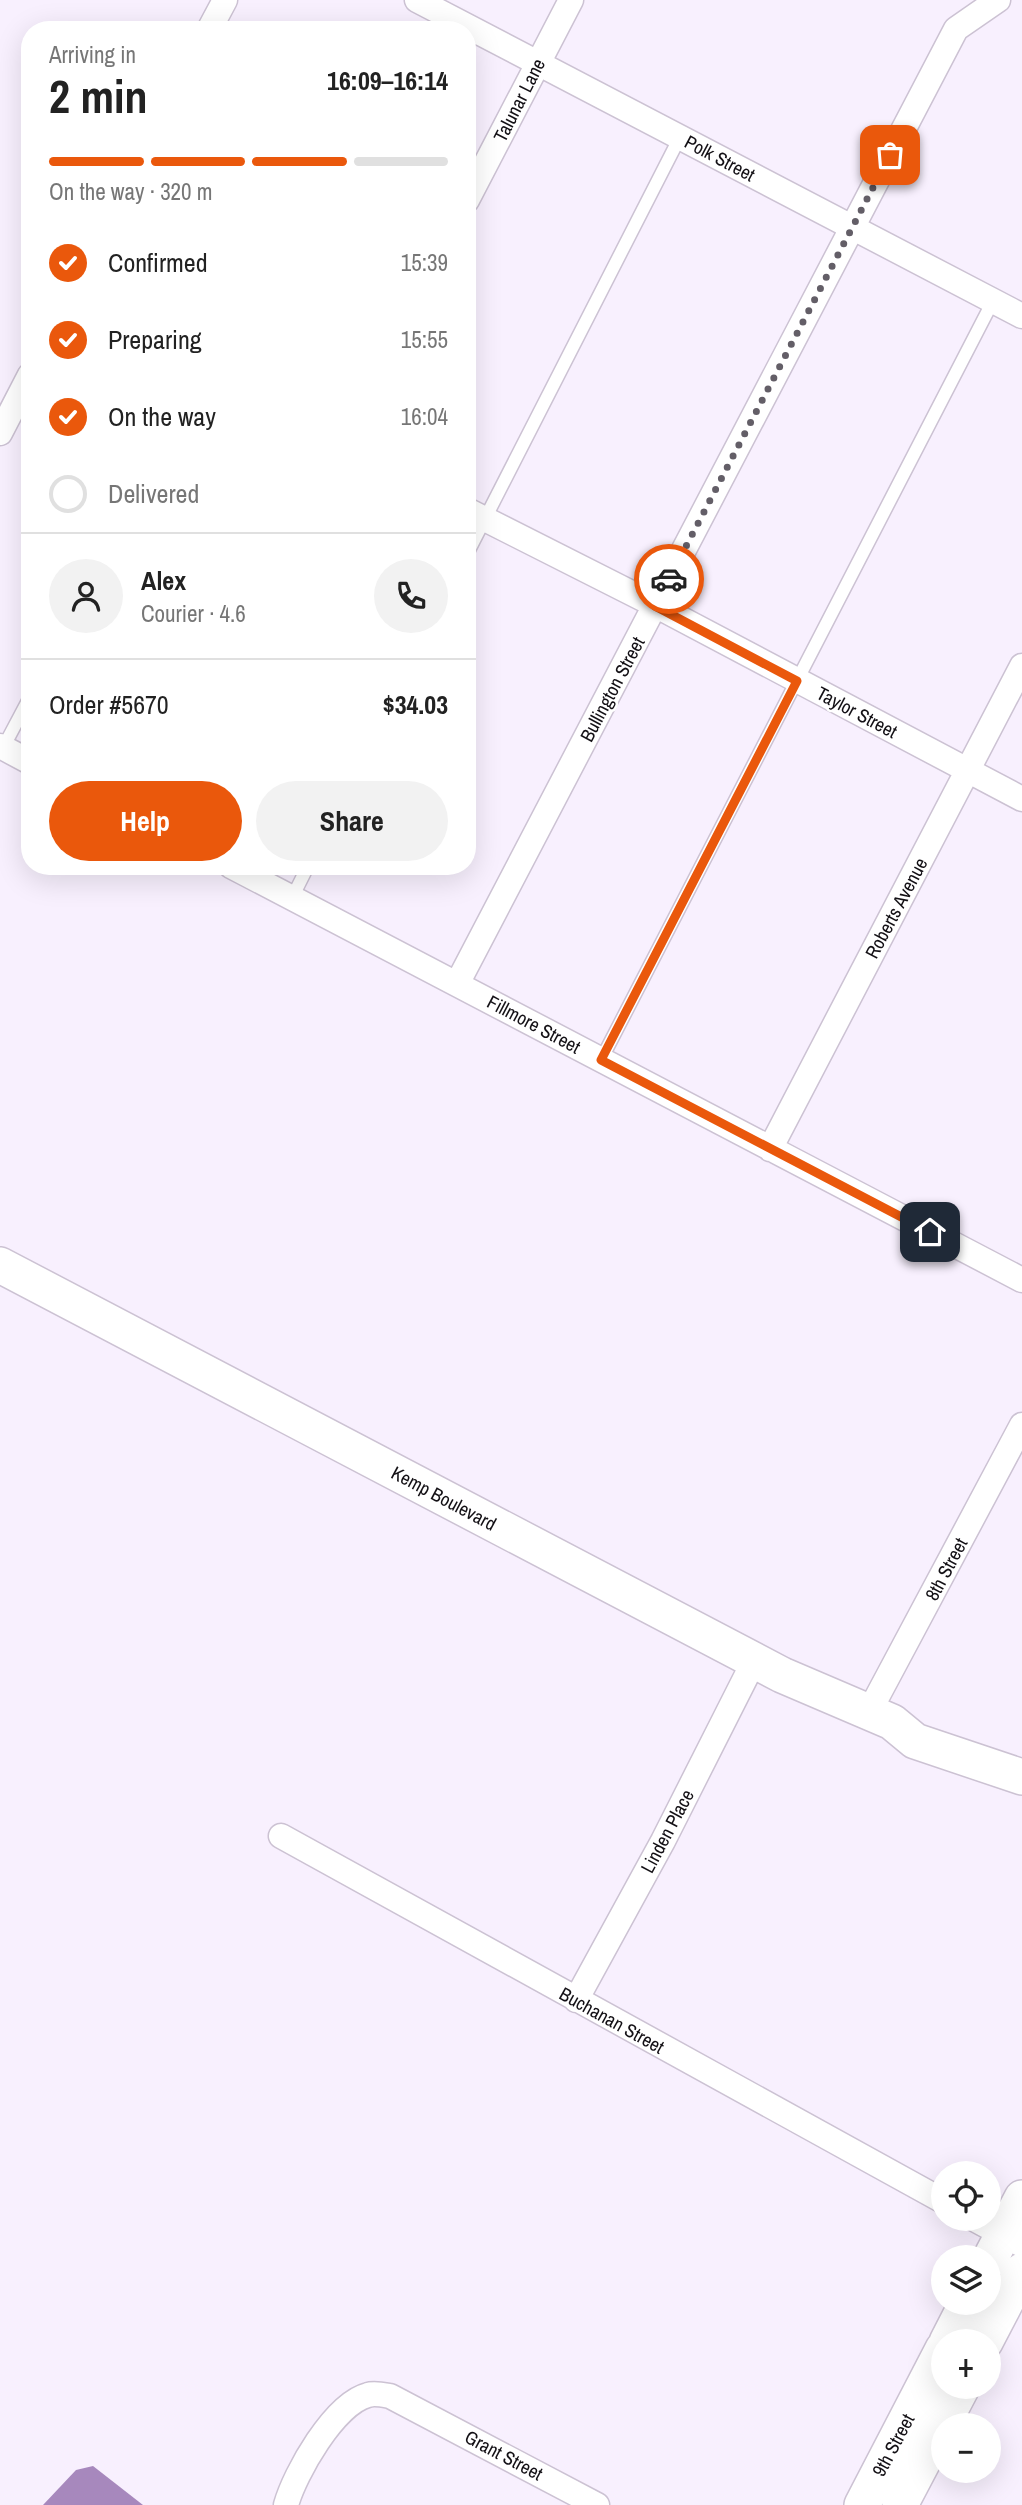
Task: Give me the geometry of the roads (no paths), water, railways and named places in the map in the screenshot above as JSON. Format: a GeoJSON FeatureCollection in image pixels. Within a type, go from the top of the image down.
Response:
{"type":"FeatureCollection","features":[{"type":"Feature","properties":{"kind":"main road","name":"Kemp Boulevard"},"geometry":{"type":"LineString","coordinates":[[0,1265],[754,1661],[881,1717],[915,1741],[1022,1777]]}},
{"type":"Feature","properties":{"kind":"main road","name":"Kemp Boulevard"},"geometry":{"type":"LineString","coordinates":[[881,1717],[928,1724],[1022,1752]]}},
{"type":"Feature","properties":{"kind":"main road"},"geometry":{"type":"LineString","coordinates":[[997,2240],[1022,2198]]}},
{"type":"Feature","properties":{"kind":"main road"},"geometry":{"type":"LineString","coordinates":[[992,2329],[1022,2271]]}},
{"type":"Feature","properties":{"kind":"main road","name":"9th Street"},"geometry":{"type":"LineString","coordinates":[[862,2505],[931,2372]]}},
{"type":"Feature","properties":{"kind":"main road","name":"9th Street"},"geometry":{"type":"LineString","coordinates":[[900,2505],[956,2399]]}},
{"type":"Feature","properties":{"kind":"street"},"geometry":{"type":"LineString","coordinates":[[214,21],[225,0]]}},
{"type":"Feature","properties":{"kind":"street","name":"Polk Street"},"geometry":{"type":"LineString","coordinates":[[417,0],[458,21]]}},
{"type":"Feature","properties":{"kind":"street","name":"Talunar Lane"},"geometry":{"type":"LineString","coordinates":[[476,183],[571,0]]}},
{"type":"Feature","properties":{"kind":"street","name":"Bullington Street"},"geometry":{"type":"LineString","coordinates":[[457,984],[956,29],[998,0]]}},
{"type":"Feature","properties":{"kind":"street","name":"Polk Street"},"geometry":{"type":"LineString","coordinates":[[476,30],[1022,316]]}},
{"type":"Feature","properties":{"kind":"street"},"geometry":{"type":"LineString","coordinates":[[0,433],[21,392]]}},
{"type":"Feature","properties":{"kind":"street","name":"Taylor Street"},"geometry":{"type":"LineString","coordinates":[[476,515],[1022,799]]}},
{"type":"Feature","properties":{"kind":"street","name":"Roberts Avenue"},"geometry":{"type":"LineString","coordinates":[[770,1149],[1022,666]]}},
{"type":"Feature","properties":{"kind":"street"},"geometry":{"type":"LineString","coordinates":[[2,747],[21,757]]}},
{"type":"Feature","properties":{"kind":"street","name":"Fillmore Street"},"geometry":{"type":"LineString","coordinates":[[248,875],[1022,1280]]}},
{"type":"Feature","properties":{"kind":"street","name":"8th Street"},"geometry":{"type":"LineString","coordinates":[[881,1717],[1022,1425]]}},
{"type":"Feature","properties":{"kind":"street","name":"Linden Place"},"geometry":{"type":"LineString","coordinates":[[576,2000],[663,1841],[754,1661]]}},
{"type":"Feature","properties":{"kind":"street","name":"Buchanan Street"},"geometry":{"type":"LineString","coordinates":[[281,1836],[931,2194]]}},
{"type":"Feature","properties":{"kind":"street","name":"Grant Street"},"geometry":{"type":"LineString","coordinates":[[286,2505],[306,2458],[330,2424],[369,2394],[390,2396],[597,2505]]}},
{"type":"Feature","properties":{"kind":"lane"},"geometry":{"type":"LineString","coordinates":[[476,515],[680,137]]}},
{"type":"Feature","properties":{"kind":"lane"},"geometry":{"type":"LineString","coordinates":[[601,1060],[993,301]]}},
{"type":"Feature","properties":{"kind":"lane"},"geometry":{"type":"LineString","coordinates":[[2,747],[21,713]]}},
{"type":"Feature","properties":{"kind":"lane"},"geometry":{"type":"LineString","coordinates":[[292,898],[304,875]]}}]}
